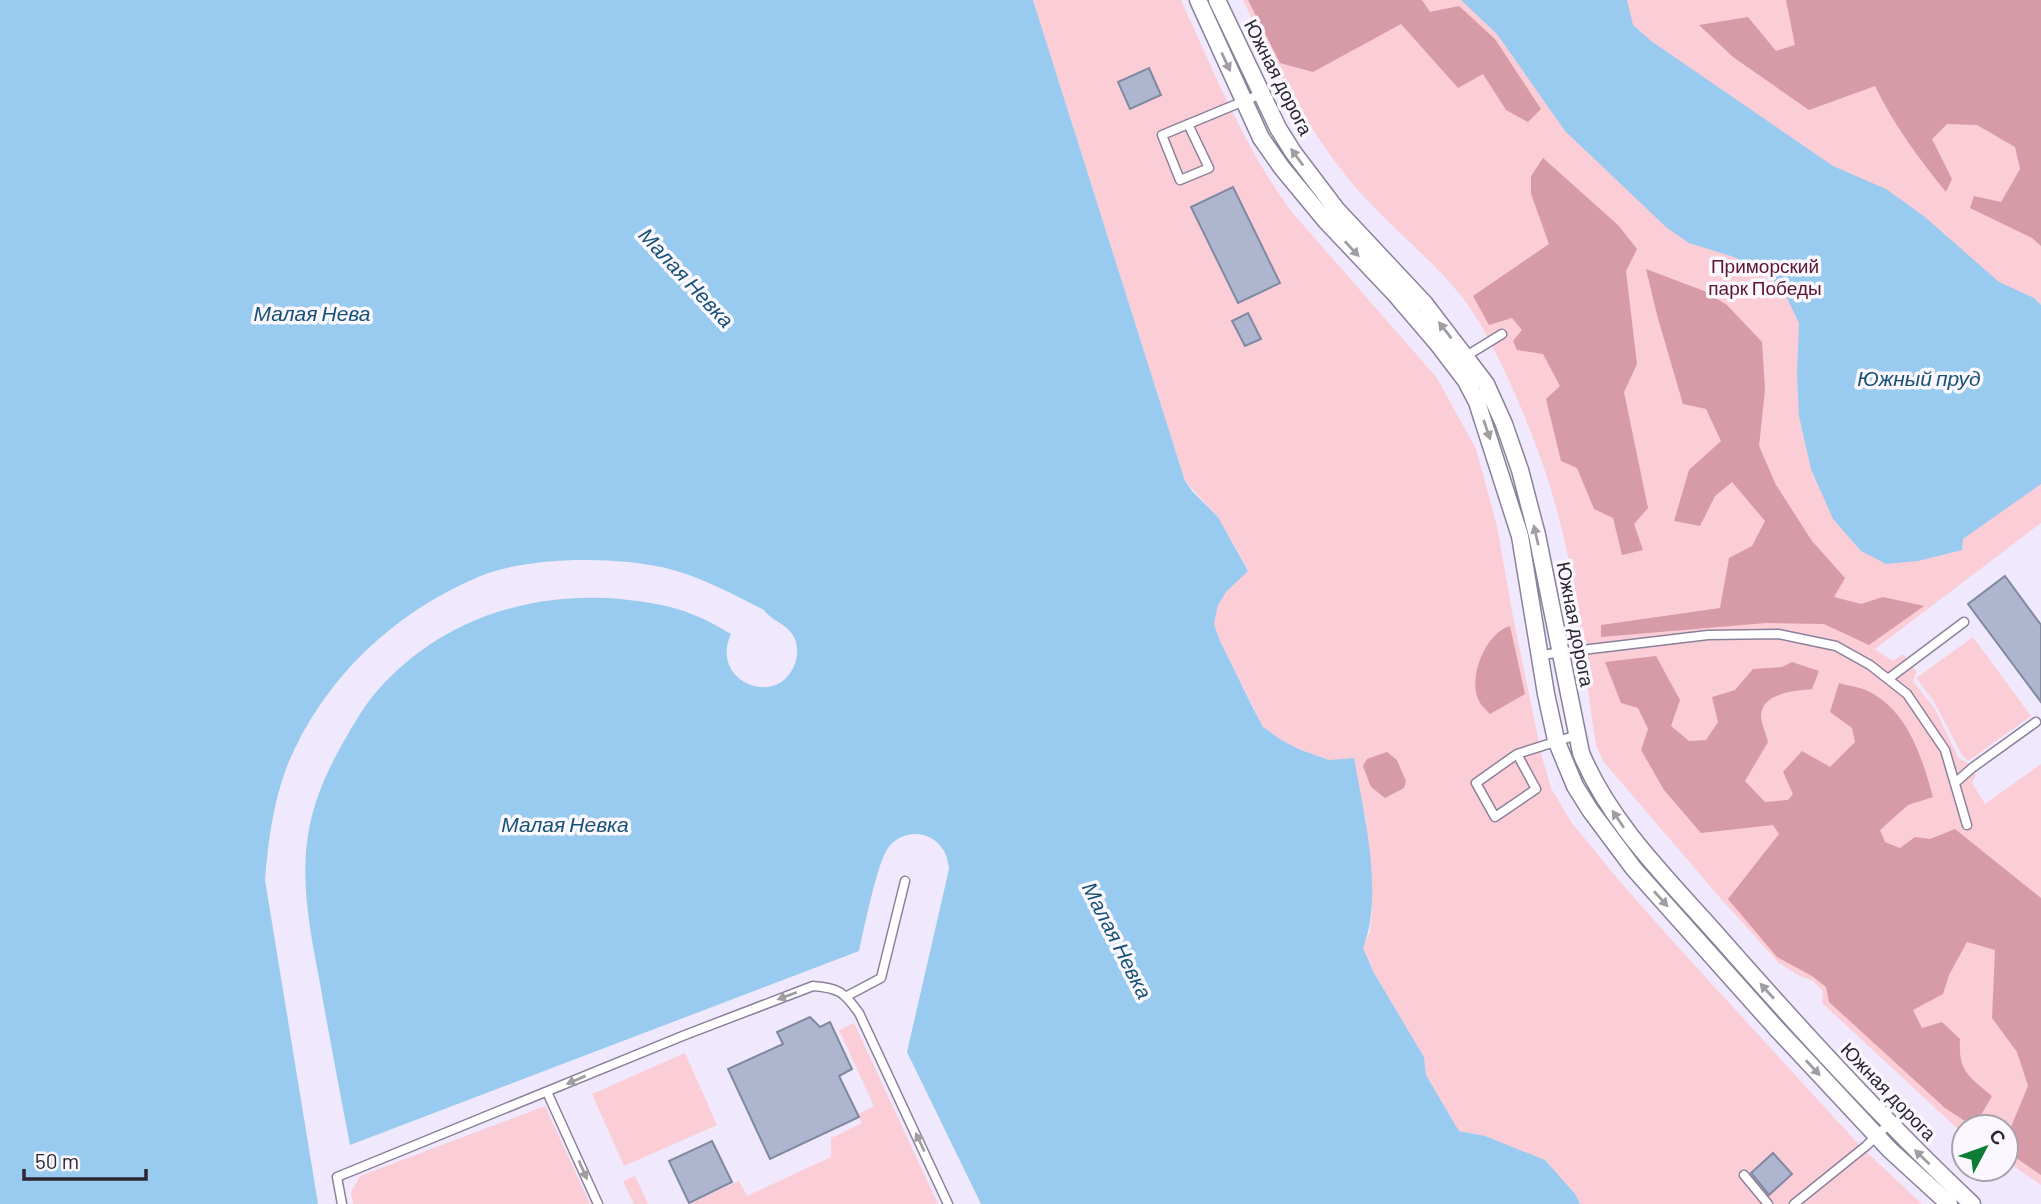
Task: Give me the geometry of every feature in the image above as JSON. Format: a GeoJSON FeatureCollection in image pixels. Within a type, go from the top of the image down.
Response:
{"type":"FeatureCollection","features":[{"type":"Feature","properties":{"kind":"street","name":"Южная дорога"},"geometry":{"type":"LineString","coordinates":[[1198,0],[1261,138],[1325,220],[1486,384],[1520,470],[1581,753],[1592,779],[1634,841],[1786,1013],[1964,1202]]}},
{"type":"Feature","properties":{"kind":"street","name":"Южная дорога"},"geometry":{"type":"LineString","coordinates":[[1217,0],[1278,128],[1337,211],[1425,304],[1460,360],[1477,402],[1520,536],[1556,740],[1575,786],[1605,833],[1634,869],[1776,1028],[1877,1136],[1949,1204]]}},
{"type":"Feature","properties":{"kind":"lane"},"geometry":{"type":"LineString","coordinates":[[1188,124],[1209,168],[1180,180],[1161,135],[1261,94]]}},
{"type":"Feature","properties":{"kind":"lane"},"geometry":{"type":"LineString","coordinates":[[1300,190],[1313,179]]}},
{"type":"Feature","properties":{"kind":"lane"},"geometry":{"type":"LineString","coordinates":[[1460,360],[1502,334]]}},
{"type":"Feature","properties":{"kind":"lane"},"geometry":{"type":"LineString","coordinates":[[1888,679],[1964,622]]}},
{"type":"Feature","properties":{"kind":"lane"},"geometry":{"type":"LineString","coordinates":[[1539,655],[1708,635],[1778,634],[1836,646],[1870,665],[1907,694],[1945,750],[1967,825]]}},
{"type":"Feature","properties":{"kind":"lane"},"geometry":{"type":"LineString","coordinates":[[1955,783],[2036,722]]}},
{"type":"Feature","properties":{"kind":"lane"},"geometry":{"type":"LineString","coordinates":[[1517,754],[1536,789],[1495,817],[1476,783],[1517,754],[1577,735]]}},
{"type":"Feature","properties":{"kind":"lane"},"geometry":{"type":"LineString","coordinates":[[847,996],[881,978],[905,881]]}},
{"type":"Feature","properties":{"kind":"lane"},"geometry":{"type":"LineString","coordinates":[[342,1204],[337,1177],[685,1035],[813,986],[833,988],[847,996],[859,1013],[948,1204]]}},
{"type":"Feature","properties":{"kind":"lane"},"geometry":{"type":"LineString","coordinates":[[547,1092],[598,1204]]}},
{"type":"Feature","properties":{"kind":"lane"},"geometry":{"type":"LineString","coordinates":[[1794,1204],[1890,1123]]}},
{"type":"Feature","properties":{"kind":"lane"},"geometry":{"type":"LineString","coordinates":[[1744,1175],[1768,1204]]}},
{"type":"Feature","properties":{"kind":"green space"},"geometry":{"type":"Polygon","coordinates":[[[1033,0],[1181,0],[1231,108],[1274,187],[1291,211],[1437,378],[1476,449],[1497,526],[1542,757],[1551,788],[1571,822],[1678,947],[1862,1148],[1922,1204],[1580,1204],[1576,1195],[1485,1136],[1459,1131],[1426,1075],[1424,1057],[1374,973],[1363,948],[1370,931],[1372,908],[1366,818],[1359,790],[1329,760],[1283,741],[1263,727],[1220,641],[1214,624],[1218,605],[1226,592],[1248,570],[1218,517],[1185,481],[1033,0]]]}},
{"type":"Feature","properties":{"kind":"green space","name":"Приморский парк Победы"},"geometry":{"type":"Polygon","coordinates":[[[1243,0],[2041,0],[2041,523],[1875,649],[1893,661],[1903,654],[1917,672],[1913,681],[1935,709],[1959,759],[1967,763],[1976,775],[1972,783],[1985,804],[2041,764],[2041,1185],[2020,1171],[2020,1113],[1950,1113],[1950,1121],[1822,1003],[1823,991],[1813,981],[1779,963],[1603,761],[1596,745],[1576,602],[1556,506],[1540,457],[1506,374],[1483,328],[1462,297],[1369,202],[1331,157],[1298,106],[1243,0]]]}},
{"type":"Feature","properties":{"kind":"green space"},"geometry":{"type":"Polygon","coordinates":[[[1973,637],[2031,716],[1968,761],[1962,755],[1933,700],[1916,678],[1973,637]]]}},
{"type":"Feature","properties":{"kind":"green space"},"geometry":{"type":"Polygon","coordinates":[[[854,1023],[938,1204],[689,1204],[739,1181],[747,1196],[831,1157],[831,1138],[862,1123],[858,1114],[874,1106],[839,1030],[854,1023]]]}},
{"type":"Feature","properties":{"kind":"green space"},"geometry":{"type":"Polygon","coordinates":[[[685,1053],[717,1125],[624,1166],[592,1094],[685,1053]]]}},
{"type":"Feature","properties":{"kind":"green space"},"geometry":{"type":"Polygon","coordinates":[[[545,1106],[590,1204],[353,1204],[351,1192],[360,1176],[545,1106]]]}},
{"type":"Feature","properties":{"kind":"green space"},"geometry":{"type":"Polygon","coordinates":[[[635,1176],[648,1204],[634,1204],[623,1181],[635,1176]]]}},
{"type":"Feature","properties":{"kind":"shaded area"},"geometry":{"type":"Polygon","coordinates":[[[1248,0],[1422,0],[1430,12],[1459,6],[1495,39],[1541,109],[1528,122],[1506,110],[1483,74],[1458,88],[1401,24],[1313,72],[1280,63],[1248,0]]]}},
{"type":"Feature","properties":{"kind":"shaded area"},"geometry":{"type":"Polygon","coordinates":[[[1786,0],[2041,0],[2041,246],[2032,238],[1970,208],[1974,196],[2001,202],[2020,169],[2015,147],[1977,125],[1947,124],[1932,139],[1952,179],[1946,192],[1908,141],[1875,86],[1809,110],[1733,57],[1699,25],[1748,17],[1776,51],[1795,45],[1786,0]]]}},
{"type":"Feature","properties":{"kind":"shaded area"},"geometry":{"type":"Polygon","coordinates":[[[1543,158],[1618,225],[1637,249],[1626,271],[1637,364],[1624,392],[1648,508],[1634,524],[1643,550],[1622,555],[1613,518],[1594,509],[1577,468],[1561,461],[1546,399],[1560,386],[1543,354],[1517,350],[1513,341],[1522,330],[1512,318],[1489,325],[1473,296],[1549,244],[1531,194],[1531,176],[1543,158]]]}},
{"type":"Feature","properties":{"kind":"shaded area"},"geometry":{"type":"Polygon","coordinates":[[[1646,269],[1704,291],[1727,305],[1762,342],[1765,390],[1759,446],[1776,485],[1812,541],[1845,578],[1834,597],[1861,604],[1883,597],[1924,606],[1869,645],[1824,624],[1766,623],[1601,637],[1601,625],[1720,608],[1729,558],[1752,546],[1765,521],[1732,482],[1715,496],[1700,526],[1674,521],[1689,470],[1721,441],[1706,409],[1683,404],[1646,269]]]}},
{"type":"Feature","properties":{"kind":"shaded area"},"geometry":{"type":"Polygon","coordinates":[[[1510,626],[1525,694],[1490,714],[1480,703],[1476,692],[1477,669],[1493,637],[1510,626]]]}},
{"type":"Feature","properties":{"kind":"shaded area"},"geometry":{"type":"Polygon","coordinates":[[[1656,656],[1680,700],[1671,726],[1689,741],[1706,740],[1718,722],[1712,697],[1735,690],[1753,669],[1782,667],[1792,662],[1819,671],[1812,689],[1781,694],[1763,707],[1761,718],[1768,742],[1745,781],[1765,802],[1788,800],[1793,794],[1783,772],[1802,751],[1830,767],[1855,742],[1852,728],[1830,712],[1839,683],[1870,692],[1895,712],[1919,752],[1933,797],[1908,805],[1880,830],[1885,842],[1900,848],[1915,837],[1930,839],[1955,829],[2041,898],[2041,1175],[2020,1161],[2020,1113],[2017,1113],[2028,1086],[2017,1052],[1992,1018],[1995,950],[1967,942],[1949,975],[1943,994],[1913,1010],[1922,1028],[1942,1022],[1960,1039],[1963,1066],[1971,1078],[1992,1096],[1982,1113],[1953,1113],[1829,1002],[1826,987],[1777,957],[1728,899],[1779,834],[1773,825],[1701,833],[1664,790],[1641,750],[1648,729],[1638,708],[1621,703],[1605,662],[1656,656]]]}},
{"type":"Feature","properties":{"kind":"shaded area"},"geometry":{"type":"Polygon","coordinates":[[[1387,752],[1397,760],[1406,781],[1404,788],[1385,798],[1371,787],[1363,766],[1367,759],[1387,752]]]}},
{"type":"Feature","properties":{"kind":"water"},"geometry":{"type":"Polygon","coordinates":[[[0,0],[1033,0],[1185,481],[1218,517],[1248,571],[1226,592],[1218,605],[1214,624],[1220,641],[1263,727],[1301,750],[1329,760],[1354,758],[1367,828],[1372,879],[1369,927],[1363,948],[1374,973],[1424,1057],[1426,1075],[1459,1131],[1485,1136],[1545,1160],[1576,1195],[1580,1204],[981,1204],[907,1052],[949,869],[942,847],[931,838],[920,834],[897,839],[888,848],[871,897],[859,951],[350,1145],[311,934],[305,879],[307,842],[313,813],[334,760],[378,690],[402,666],[429,645],[458,628],[488,615],[520,606],[587,598],[658,604],[713,624],[731,634],[727,651],[729,665],[737,676],[748,684],[773,686],[785,679],[794,666],[797,645],[788,629],[764,610],[716,586],[692,576],[645,564],[571,560],[521,565],[478,577],[447,592],[389,630],[341,678],[320,705],[287,766],[272,823],[265,880],[318,1204],[0,1204],[0,0]]]}},
{"type":"Feature","properties":{"kind":"water","name":"Южный пруд"},"geometry":{"type":"Polygon","coordinates":[[[1461,0],[1627,0],[1633,25],[1651,41],[1833,166],[1886,189],[1925,217],[1999,282],[2034,298],[2041,305],[2041,484],[1963,539],[1962,550],[1918,561],[1886,564],[1861,551],[1833,519],[1811,469],[1799,416],[1799,323],[1786,296],[1773,280],[1734,257],[1689,243],[1667,228],[1565,131],[1497,34],[1461,0]]]}},
{"type":"Feature","properties":{"kind":"building"},"geometry":{"type":"Polygon","coordinates":[[[1149,68],[1161,95],[1130,109],[1118,82],[1149,68]]]}},
{"type":"Feature","properties":{"kind":"building"},"geometry":{"type":"Polygon","coordinates":[[[1233,187],[1280,283],[1238,303],[1191,207],[1233,187]]]}},
{"type":"Feature","properties":{"kind":"building"},"geometry":{"type":"Polygon","coordinates":[[[1248,313],[1261,339],[1245,346],[1232,321],[1248,313]]]}},
{"type":"Feature","properties":{"kind":"building"},"geometry":{"type":"Polygon","coordinates":[[[2005,576],[2041,625],[2041,702],[1968,604],[2005,576]]]}},
{"type":"Feature","properties":{"kind":"building"},"geometry":{"type":"Polygon","coordinates":[[[810,1017],[820,1027],[830,1022],[852,1069],[839,1076],[859,1117],[770,1159],[728,1069],[783,1044],[777,1032],[810,1017]]]}},
{"type":"Feature","properties":{"kind":"building"},"geometry":{"type":"Polygon","coordinates":[[[712,1141],[732,1182],[689,1203],[669,1161],[712,1141]]]}},
{"type":"Feature","properties":{"kind":"building"},"geometry":{"type":"Polygon","coordinates":[[[1773,1153],[1792,1174],[1769,1195],[1751,1173],[1773,1153]]]}},
{"type":"Feature","properties":{"kind":"water label","name":"Малая Невка"},"geometry":{"type":"Point","coordinates":[687,277]}},
{"type":"Feature","properties":{"kind":"water label","name":"Малая Нева"},"geometry":{"type":"Point","coordinates":[312,312]}},
{"type":"Feature","properties":{"kind":"water label","name":"Малая Невка"},"geometry":{"type":"Point","coordinates":[565,823]}},
{"type":"Feature","properties":{"kind":"water label","name":"Малая Невка"},"geometry":{"type":"Point","coordinates":[1118,940]}}]}
